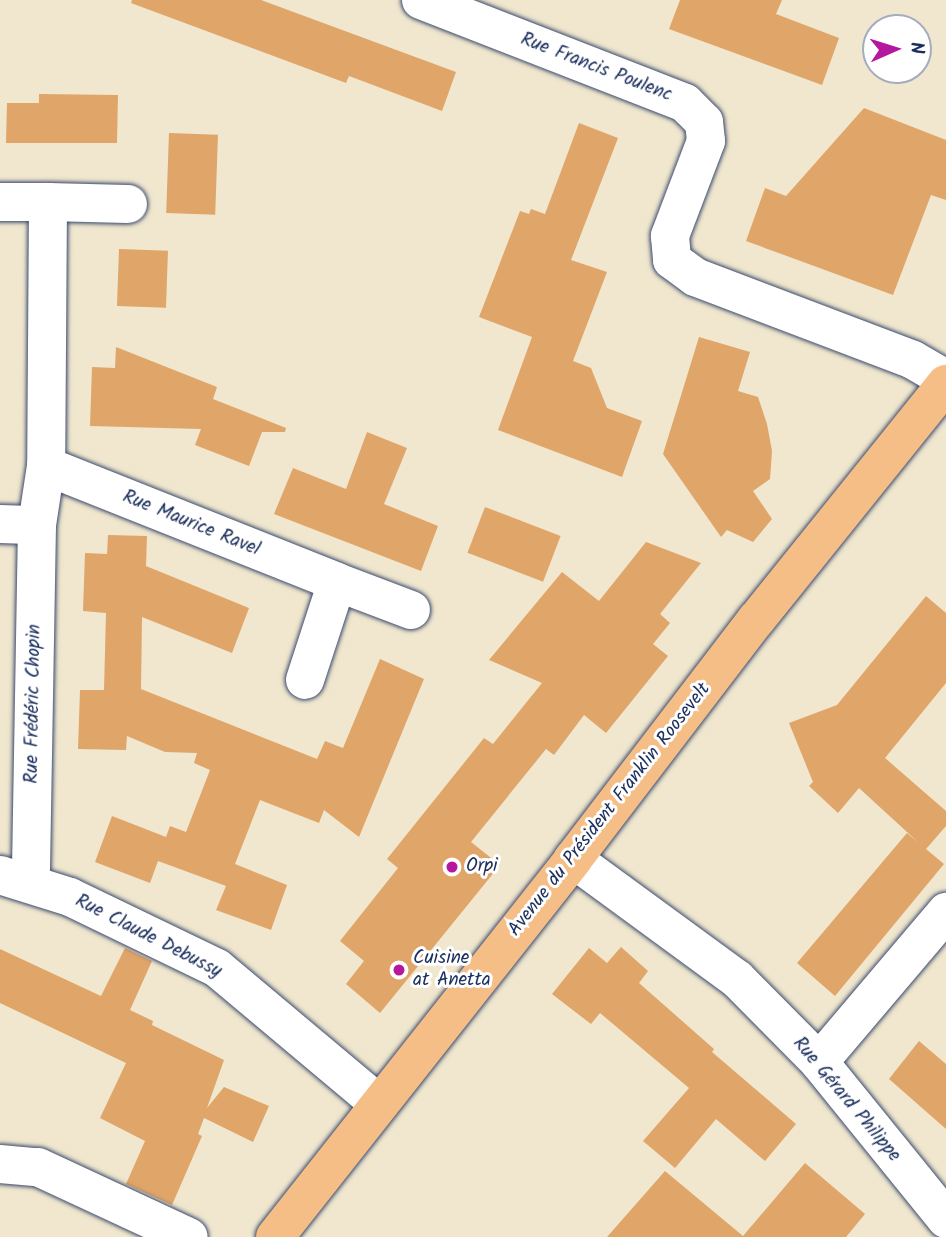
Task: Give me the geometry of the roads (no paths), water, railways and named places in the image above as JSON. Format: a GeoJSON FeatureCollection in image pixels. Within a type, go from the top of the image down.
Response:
{"type":"FeatureCollection","features":[{"type":"Feature","properties":{"kind":"main road","name":"Avenue du Président Franklin Roosevelt"},"geometry":{"type":"LineString","coordinates":[[275,1237],[946,381]]}},
{"type":"Feature","properties":{"kind":"street","name":"Rue Francis Poulenc"},"geometry":{"type":"LineString","coordinates":[[421,0],[685,103],[704,122],[706,141],[670,236],[672,260],[695,277],[913,360],[946,381]]}},
{"type":"Feature","properties":{"kind":"street"},"geometry":{"type":"LineString","coordinates":[[0,202],[128,204]]}},
{"type":"Feature","properties":{"kind":"street","name":"Rue Frédéric Chopin"},"geometry":{"type":"LineString","coordinates":[[16,879],[19,525],[46,466],[48,202]]}},
{"type":"Feature","properties":{"kind":"street","name":"Rue Maurice Ravel"},"geometry":{"type":"LineString","coordinates":[[46,466],[411,610]]}},
{"type":"Feature","properties":{"kind":"street"},"geometry":{"type":"LineString","coordinates":[[305,680],[337,582]]}},
{"type":"Feature","properties":{"kind":"street","name":"Rue Gérard Philippe"},"geometry":{"type":"LineString","coordinates":[[573,859],[737,979],[819,1062],[946,1219]]}},
{"type":"Feature","properties":{"kind":"street","name":"Rue Claude Debussy"},"geometry":{"type":"LineString","coordinates":[[16,879],[70,897],[217,968],[379,1104]]}},
{"type":"Feature","properties":{"kind":"street"},"geometry":{"type":"LineString","coordinates":[[819,1062],[946,912]]}},
{"type":"Feature","properties":{"kind":"street"},"geometry":{"type":"LineString","coordinates":[[0,1164],[38,1167],[189,1237]]}},
{"type":"Feature","properties":{"kind":"place","name":"Orpi"},"geometry":{"type":"Point","coordinates":[452,867]}},
{"type":"Feature","properties":{"kind":"place","name":"Cuisine at Anetta"},"geometry":{"type":"Point","coordinates":[399,970]}}]}
